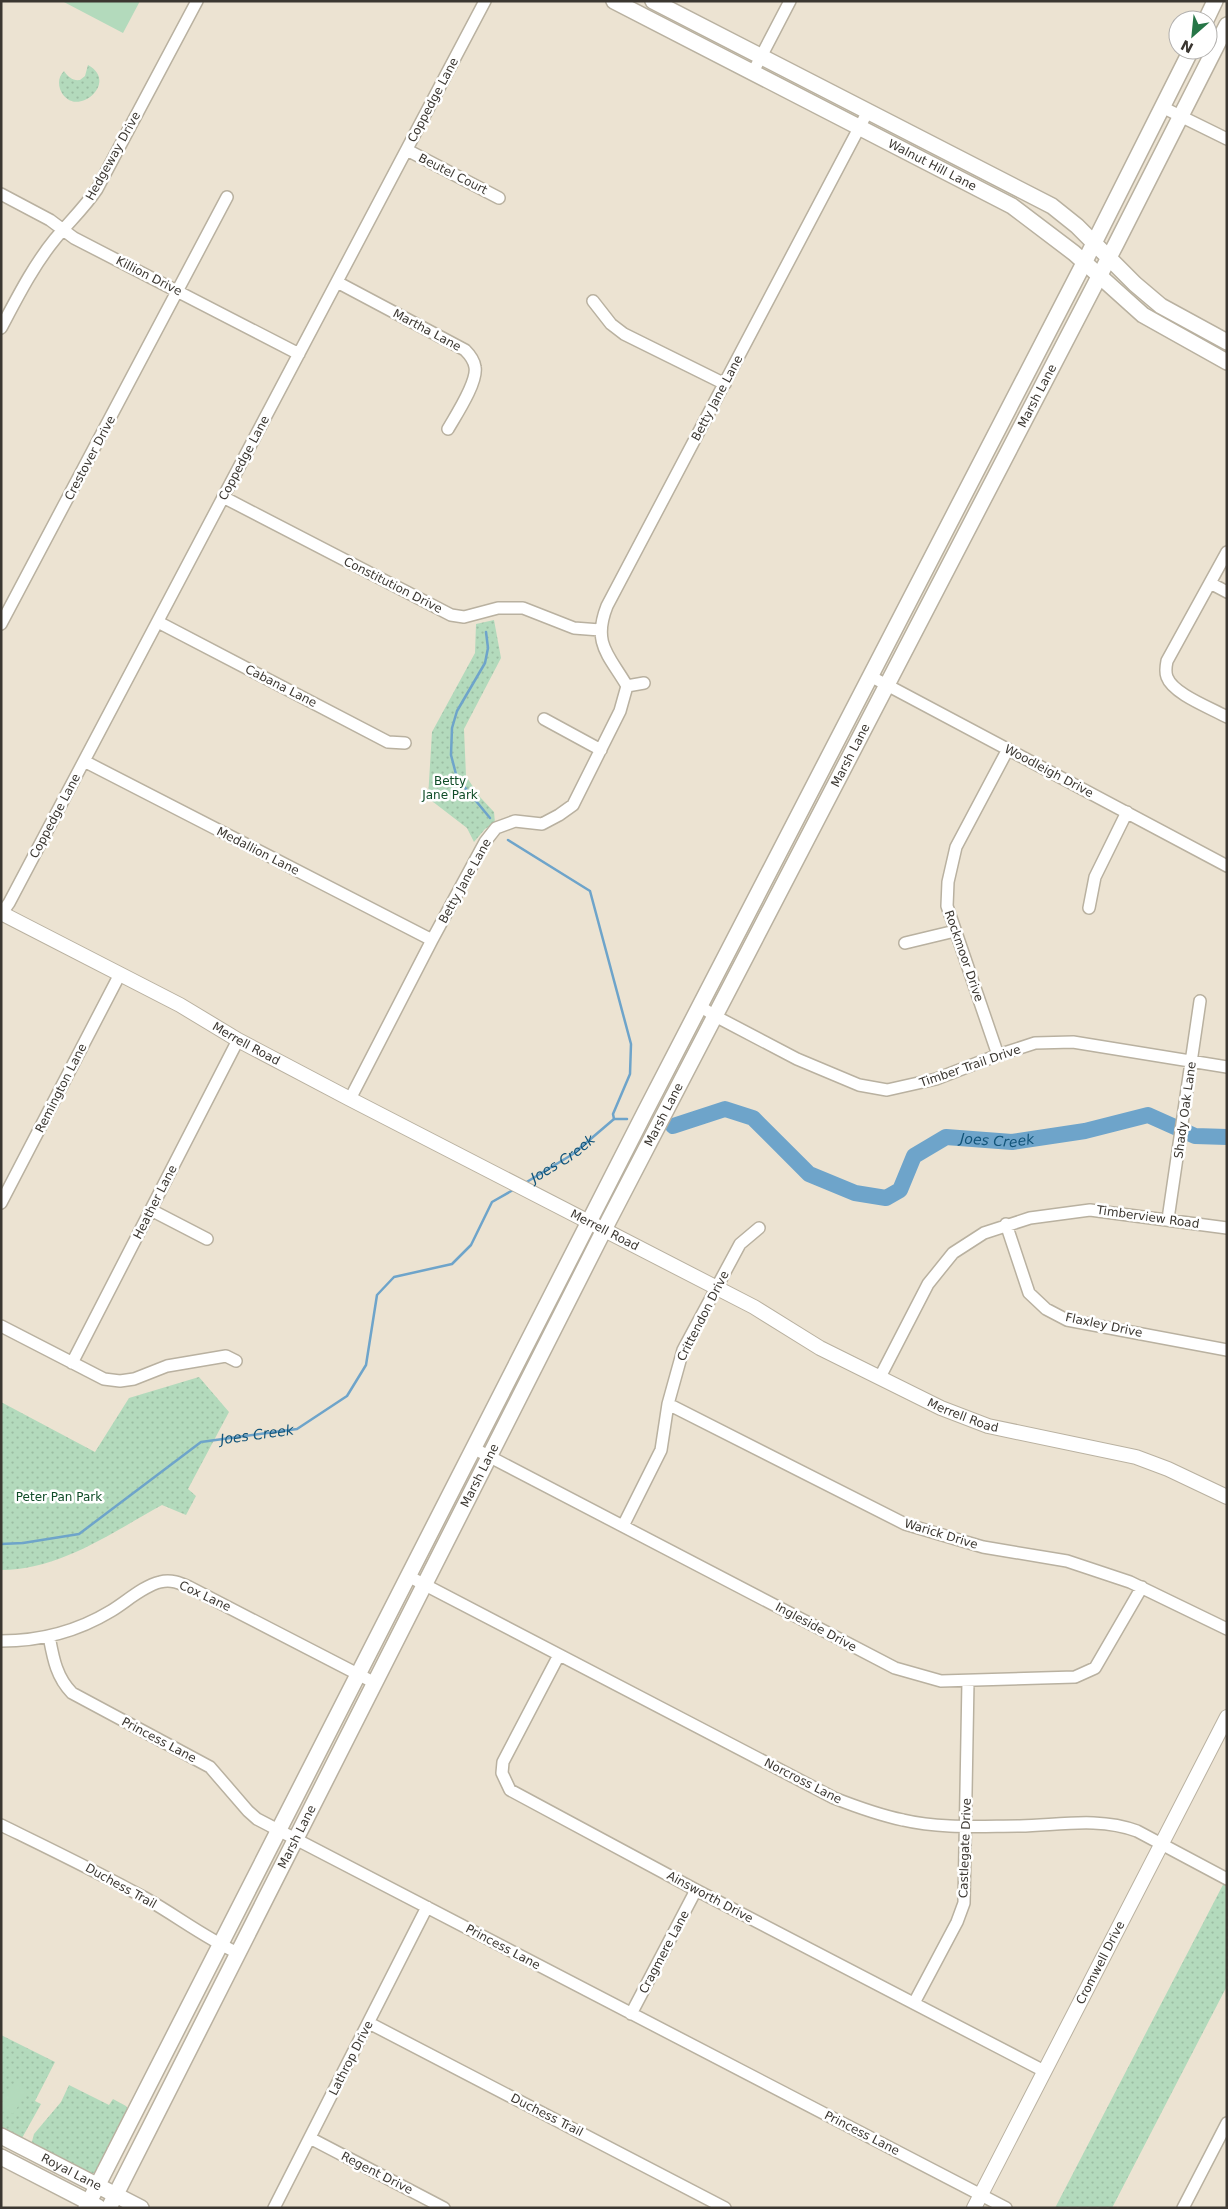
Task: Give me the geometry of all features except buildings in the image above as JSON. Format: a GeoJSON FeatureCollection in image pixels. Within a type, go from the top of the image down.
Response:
{"type":"FeatureCollection","features":[{"type":"Feature","properties":{"kind":"main road","name":"Walnut Hill Lane"},"geometry":{"type":"LineString","coordinates":[[614,1],[1012,206],[1084,263],[1143,315],[1227,362]]}},
{"type":"Feature","properties":{"kind":"main road","name":"Walnut Hill Lane"},"geometry":{"type":"LineString","coordinates":[[652,1],[1052,206],[1161,306],[1222,339]]}},
{"type":"Feature","properties":{"kind":"main road"},"geometry":{"type":"LineString","coordinates":[[643,16],[652,1]]}},
{"type":"Feature","properties":{"kind":"main road","name":"Marsh Lane"},"geometry":{"type":"LineString","coordinates":[[113,2201],[604,1230],[1227,26]]}},
{"type":"Feature","properties":{"kind":"main road","name":"Marsh Lane"},"geometry":{"type":"LineString","coordinates":[[91,2206],[97,2185],[787,836],[1084,263],[1185,60]]}},
{"type":"Feature","properties":{"kind":"main road"},"geometry":{"type":"LineString","coordinates":[[954,176],[962,160]]}},
{"type":"Feature","properties":{"kind":"main road"},"geometry":{"type":"LineString","coordinates":[[1209,353],[1222,339]]}},
{"type":"Feature","properties":{"kind":"main road"},"geometry":{"type":"LineString","coordinates":[[1001,423],[1018,433]]}},
{"type":"Feature","properties":{"kind":"main road"},"geometry":{"type":"LineString","coordinates":[[944,534],[961,543]]}},
{"type":"Feature","properties":{"kind":"main road"},"geometry":{"type":"LineString","coordinates":[[787,836],[804,845]]}},
{"type":"Feature","properties":{"kind":"main road"},"geometry":{"type":"LineString","coordinates":[[181,2021],[200,2030]]}},
{"type":"Feature","properties":{"kind":"main road","name":"Royal Lane"},"geometry":{"type":"LineString","coordinates":[[1,2136],[97,2185],[113,2201],[142,2208]]}},
{"type":"Feature","properties":{"kind":"main road","name":"Royal Lane"},"geometry":{"type":"LineString","coordinates":[[1,2157],[91,2206]]}},
{"type":"Feature","properties":{"kind":"street","name":"Hedgeway Drive"},"geometry":{"type":"LineString","coordinates":[[1,328],[26,282],[55,240],[97,189],[197,1]]}},
{"type":"Feature","properties":{"kind":"street","name":"Coppedge Lane"},"geometry":{"type":"LineString","coordinates":[[2,914],[485,1]]}},
{"type":"Feature","properties":{"kind":"street"},"geometry":{"type":"LineString","coordinates":[[753,72],[790,1]]}},
{"type":"Feature","properties":{"kind":"street"},"geometry":{"type":"LineString","coordinates":[[1162,107],[1227,139]]}},
{"type":"Feature","properties":{"kind":"street","name":"Betty Jane Lane"},"geometry":{"type":"LineString","coordinates":[[600,630],[607,606],[868,111]]}},
{"type":"Feature","properties":{"kind":"street","name":"Beutel Court"},"geometry":{"type":"LineString","coordinates":[[407,150],[500,198]]}},
{"type":"Feature","properties":{"kind":"street","name":"Killion Drive"},"geometry":{"type":"LineString","coordinates":[[1,194],[64,230],[74,238],[299,354]]}},
{"type":"Feature","properties":{"kind":"street","name":"Crestover Drive"},"geometry":{"type":"LineString","coordinates":[[1,624],[227,197]]}},
{"type":"Feature","properties":{"kind":"street","name":"Martha Lane"},"geometry":{"type":"LineString","coordinates":[[337,282],[465,350],[471,356],[475,366],[475,377],[448,429]]}},
{"type":"Feature","properties":{"kind":"street"},"geometry":{"type":"LineString","coordinates":[[593,301],[611,324],[624,334],[725,384]]}},
{"type":"Feature","properties":{"kind":"street","name":"Constitution Drive"},"geometry":{"type":"LineString","coordinates":[[223,497],[451,615],[464,616],[498,608],[523,608],[574,628],[600,630]]}},
{"type":"Feature","properties":{"kind":"street"},"geometry":{"type":"LineString","coordinates":[[1227,552],[1167,661],[1166,671],[1168,679],[1177,690],[1227,716]]}},
{"type":"Feature","properties":{"kind":"street"},"geometry":{"type":"LineString","coordinates":[[1210,583],[1227,592]]}},
{"type":"Feature","properties":{"kind":"street","name":"Cabana Lane"},"geometry":{"type":"LineString","coordinates":[[158,622],[388,742],[405,743]]}},
{"type":"Feature","properties":{"kind":"street"},"geometry":{"type":"LineString","coordinates":[[600,630],[604,650],[627,686],[644,683]]}},
{"type":"Feature","properties":{"kind":"street","name":"Woodleigh Drive"},"geometry":{"type":"LineString","coordinates":[[870,676],[1227,866]]}},
{"type":"Feature","properties":{"kind":"street","name":"Betty Jane Lane"},"geometry":{"type":"LineString","coordinates":[[350,1100],[432,940],[485,842],[496,828],[515,821],[542,824],[573,805],[620,711],[627,686]]}},
{"type":"Feature","properties":{"kind":"street"},"geometry":{"type":"LineString","coordinates":[[544,719],[601,750]]}},
{"type":"Feature","properties":{"kind":"street","name":"Rockmoor Drive"},"geometry":{"type":"LineString","coordinates":[[998,1055],[947,906],[947,890],[956,847],[1008,749]]}},
{"type":"Feature","properties":{"kind":"street","name":"Medallion Lane"},"geometry":{"type":"LineString","coordinates":[[84,761],[432,940]]}},
{"type":"Feature","properties":{"kind":"street"},"geometry":{"type":"LineString","coordinates":[[1089,908],[1094,877],[1127,812]]}},
{"type":"Feature","properties":{"kind":"street","name":"Merrell Road"},"geometry":{"type":"LineString","coordinates":[[2,914],[180,1005],[238,1040],[350,1100],[510,1180],[754,1307],[820,1348],[964,1418],[1003,1430],[1105,1449],[1136,1457],[1168,1469],[1227,1497]]}},
{"type":"Feature","properties":{"kind":"street"},"geometry":{"type":"LineString","coordinates":[[905,943],[955,931]]}},
{"type":"Feature","properties":{"kind":"street","name":"Remington Lane"},"geometry":{"type":"LineString","coordinates":[[1,1203],[120,974]]}},
{"type":"Feature","properties":{"kind":"street","name":"Shady Oak Lane"},"geometry":{"type":"LineString","coordinates":[[1168,1220],[1200,1001]]}},
{"type":"Feature","properties":{"kind":"street","name":"Timber Trail Drive"},"geometry":{"type":"LineString","coordinates":[[700,1006],[715,1016],[797,1059],[859,1085],[887,1090],[936,1079],[1035,1043],[1073,1042],[1227,1067]]}},
{"type":"Feature","properties":{"kind":"street","name":"Heather Lane"},"geometry":{"type":"LineString","coordinates":[[72,1363],[238,1040]]}},
{"type":"Feature","properties":{"kind":"street"},"geometry":{"type":"LineString","coordinates":[[151,1210],[207,1239]]}},
{"type":"Feature","properties":{"kind":"street","name":"Timberview Road"},"geometry":{"type":"LineString","coordinates":[[880,1377],[928,1284],[941,1266],[954,1254],[984,1233],[1006,1224],[1030,1218],[1090,1210],[1227,1228]]}},
{"type":"Feature","properties":{"kind":"street","name":"Flaxley Drive"},"geometry":{"type":"LineString","coordinates":[[1006,1224],[1030,1293],[1046,1310],[1067,1320],[1227,1350]]}},
{"type":"Feature","properties":{"kind":"street","name":"Crittendon Drive"},"geometry":{"type":"LineString","coordinates":[[623,1526],[661,1450],[668,1404],[683,1350],[740,1244],[759,1228]]}},
{"type":"Feature","properties":{"kind":"street"},"geometry":{"type":"LineString","coordinates":[[1,1326],[104,1379],[120,1381],[187,1361],[226,1356],[236,1362]]}},
{"type":"Feature","properties":{"kind":"street","name":"Warick Drive"},"geometry":{"type":"LineString","coordinates":[[668,1404],[904,1524],[983,1546],[1067,1561],[1142,1587],[1227,1629]]}},
{"type":"Feature","properties":{"kind":"street","name":"Ingleside Drive"},"geometry":{"type":"LineString","coordinates":[[473,1448],[895,1668],[941,1681],[1066,1679],[1088,1673],[1095,1668],[1104,1655],[1142,1587]]}},
{"type":"Feature","properties":{"kind":"street","name":"Norcross Lane"},"geometry":{"type":"LineString","coordinates":[[408,1576],[834,1798],[865,1810],[904,1821],[942,1825],[1101,1822],[1121,1825],[1137,1831],[1227,1879]]}},
{"type":"Feature","properties":{"kind":"street","name":"Cox Lane"},"geometry":{"type":"LineString","coordinates":[[1,1641],[26,1640],[49,1636],[74,1628],[101,1616],[152,1585],[169,1581],[189,1587],[375,1683]]}},
{"type":"Feature","properties":{"kind":"street","name":"Princess Lane"},"geometry":{"type":"LineString","coordinates":[[49,1636],[58,1674],[63,1684],[72,1693],[210,1767],[257,1819],[1006,2208]]}},
{"type":"Feature","properties":{"kind":"street","name":"Ainsworth Drive"},"geometry":{"type":"LineString","coordinates":[[559,1655],[503,1762],[502,1773],[505,1782],[515,1794],[1044,2071]]}},
{"type":"Feature","properties":{"kind":"street","name":"Castlegate Drive"},"geometry":{"type":"LineString","coordinates":[[914,2003],[957,1922],[964,1903],[968,1681]]}},
{"type":"Feature","properties":{"kind":"street","name":"Cromwell Drive"},"geometry":{"type":"LineString","coordinates":[[974,2208],[1227,1717]]}},
{"type":"Feature","properties":{"kind":"street","name":"Duchess Trail"},"geometry":{"type":"LineString","coordinates":[[1,1825],[78,1862],[139,1895],[220,1945],[238,1953]]}},
{"type":"Feature","properties":{"kind":"street","name":"Cragmere Lane"},"geometry":{"type":"LineString","coordinates":[[631,2014],[696,1890]]}},
{"type":"Feature","properties":{"kind":"street","name":"Lathrop Drive"},"geometry":{"type":"LineString","coordinates":[[274,2208],[428,1907]]}},
{"type":"Feature","properties":{"kind":"street","name":"Duchess Trail"},"geometry":{"type":"LineString","coordinates":[[369,2022],[725,2208]]}},
{"type":"Feature","properties":{"kind":"street"},"geometry":{"type":"LineString","coordinates":[[1183,2208],[1227,2123]]}},
{"type":"Feature","properties":{"kind":"street","name":"Regent Drive"},"geometry":{"type":"LineString","coordinates":[[310,2138],[444,2208]]}},
{"type":"Feature","properties":{"kind":"green space"},"geometry":{"type":"Polygon","coordinates":[[[62,1],[140,1],[123,33],[62,1]]]}},
{"type":"Feature","properties":{"kind":"green space"},"geometry":{"type":"Polygon","coordinates":[[[88,65],[97,73],[99,81],[97,89],[83,101],[74,102],[66,98],[59,86],[61,75],[64,71],[71,78],[80,80],[85,76],[88,65]]]}},
{"type":"Feature","properties":{"kind":"green space","name":"Betty Jane Park"},"geometry":{"type":"Polygon","coordinates":[[[494,620],[501,658],[464,729],[466,776],[479,796],[494,812],[495,823],[485,829],[474,842],[467,828],[428,798],[432,732],[475,653],[476,624],[494,620]]]}},
{"type":"Feature","properties":{"kind":"green space","name":"Peter Pan Park"},"geometry":{"type":"Polygon","coordinates":[[[199,1377],[229,1412],[188,1489],[196,1496],[186,1515],[162,1505],[85,1548],[65,1557],[44,1564],[1,1570],[1,1402],[95,1452],[129,1398],[199,1377]]]}},
{"type":"Feature","properties":{"kind":"green space"},"geometry":{"type":"Polygon","coordinates":[[[1227,1877],[1227,1986],[1112,2208],[1055,2208],[1227,1877]]]}},
{"type":"Feature","properties":{"kind":"green space"},"geometry":{"type":"Polygon","coordinates":[[[1,2035],[55,2062],[35,2101],[41,2104],[22,2138],[1,2130],[1,2035]]]}},
{"type":"Feature","properties":{"kind":"green space"},"geometry":{"type":"Polygon","coordinates":[[[15,2082],[28,2091],[13,2114],[1,2107],[1,2104],[15,2082]]]}},
{"type":"Feature","properties":{"kind":"green space"},"geometry":{"type":"Polygon","coordinates":[[[69,2085],[109,2105],[113,2099],[128,2109],[96,2172],[91,2174],[31,2145],[34,2134],[61,2102],[69,2085]]]}},
{"type":"Feature","properties":{"kind":"waterway"},"geometry":{"type":"LineString","coordinates":[[486,632],[488,648],[485,663],[457,711],[452,728],[451,755],[457,778],[490,818]]}},
{"type":"Feature","properties":{"kind":"waterway"},"geometry":{"type":"LineString","coordinates":[[508,840],[590,891],[631,1044],[630,1074],[613,1114],[614,1119]]}},
{"type":"Feature","properties":{"kind":"waterway","name":"Joes Creek"},"geometry":{"type":"LineString","coordinates":[[673,1126],[725,1109],[753,1118],[809,1174],[855,1193],[886,1198],[900,1190],[914,1156],[946,1137],[1012,1142],[1085,1131],[1148,1115],[1195,1136],[1227,1137]]}},
{"type":"Feature","properties":{"kind":"waterway","name":"Joes Creek"},"geometry":{"type":"LineString","coordinates":[[525,1183],[573,1154],[614,1119],[627,1119]]}},
{"type":"Feature","properties":{"kind":"waterway","name":"Joes Creek"},"geometry":{"type":"LineString","coordinates":[[1,1544],[23,1543],[79,1534],[201,1442],[297,1429],[347,1396],[366,1365],[377,1295],[394,1277],[452,1264],[471,1245],[492,1202],[513,1190]]}}]}
